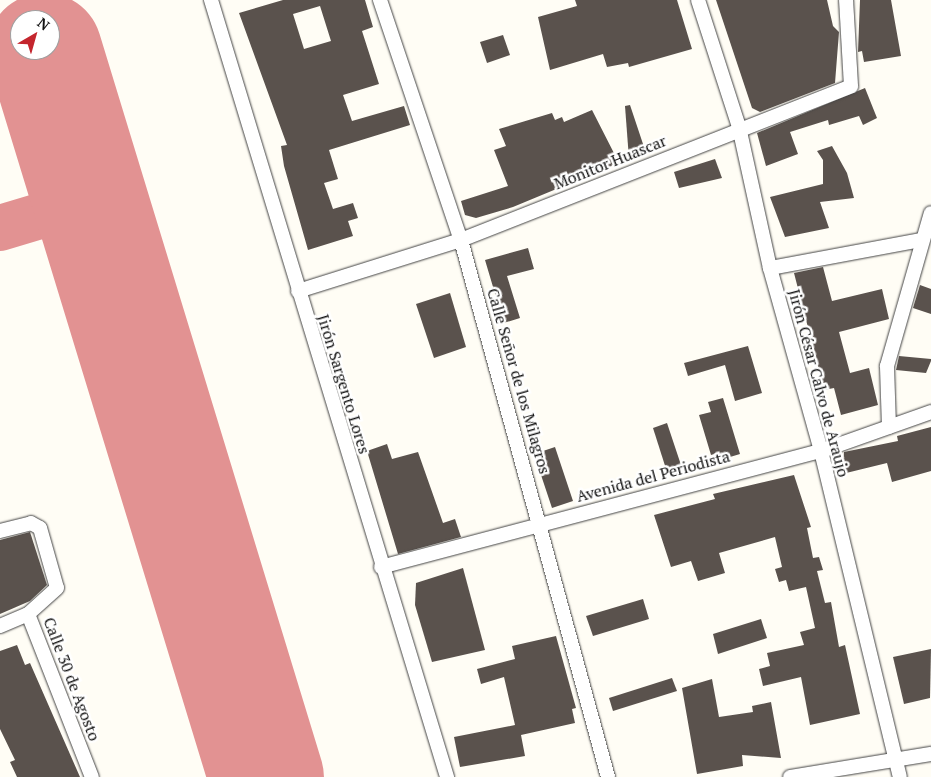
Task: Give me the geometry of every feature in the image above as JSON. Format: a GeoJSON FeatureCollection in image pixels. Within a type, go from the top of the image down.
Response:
{"type":"FeatureCollection","features":[{"type":"Feature","properties":{"kind":"street","name":"Calle Señor de los Milagros"},"geometry":{"type":"LineString","coordinates":[[380,0],[461,240],[608,777]]}},
{"type":"Feature","properties":{"kind":"street","name":"Jirón César Calvo de Araujo"},"geometry":{"type":"LineString","coordinates":[[698,0],[739,127],[770,268],[821,451],[900,777]]}},
{"type":"Feature","properties":{"kind":"street","name":"Monitor Huascar"},"geometry":{"type":"LineString","coordinates":[[298,291],[461,240],[739,127],[850,86],[846,0]]}},
{"type":"Feature","properties":{"kind":"street","name":"Jirón Sargento Lores"},"geometry":{"type":"LineString","coordinates":[[216,1],[298,291],[447,777]]}},
{"type":"Feature","properties":{"kind":"street"},"geometry":{"type":"LineString","coordinates":[[889,427],[887,366],[921,240],[931,213]]}},
{"type":"Feature","properties":{"kind":"street"},"geometry":{"type":"LineString","coordinates":[[770,268],[921,240]]}},
{"type":"Feature","properties":{"kind":"street","name":"Avenida del Periodista"},"geometry":{"type":"LineString","coordinates":[[382,568],[540,524],[821,451],[931,412]]}},
{"type":"Feature","properties":{"kind":"street","name":"Calle 30 de Agosto"},"geometry":{"type":"LineString","coordinates":[[0,531],[31,523],[40,528],[57,588],[28,614],[92,777]]}},
{"type":"Feature","properties":{"kind":"street"},"geometry":{"type":"LineString","coordinates":[[0,626],[28,614]]}},
{"type":"Feature","properties":{"kind":"street"},"geometry":{"type":"LineString","coordinates":[[790,777],[931,754]]}},
{"type":"Feature","properties":{"kind":"building"},"geometry":{"type":"Polygon","coordinates":[[[283,0],[365,0],[373,27],[362,31],[379,84],[343,95],[352,121],[404,106],[410,125],[329,150],[338,179],[324,183],[333,209],[353,203],[358,218],[348,221],[353,236],[308,250],[284,166],[281,146],[287,145],[239,13],[283,0]],[[320,6],[293,14],[304,49],[331,41],[320,6]]]}},
{"type":"Feature","properties":{"kind":"building"},"geometry":{"type":"Polygon","coordinates":[[[575,0],[677,0],[692,49],[629,67],[628,63],[607,67],[603,54],[550,70],[538,17],[577,6],[575,0]]]}},
{"type":"Feature","properties":{"kind":"building"},"geometry":{"type":"Polygon","coordinates":[[[716,0],[827,0],[833,26],[839,32],[835,83],[760,112],[752,108],[716,0]]]}},
{"type":"Feature","properties":{"kind":"building"},"geometry":{"type":"Polygon","coordinates":[[[860,0],[891,0],[901,56],[864,62],[862,51],[858,52],[860,0]]]}},
{"type":"Feature","properties":{"kind":"building"},"geometry":{"type":"Polygon","coordinates":[[[503,35],[510,55],[487,63],[480,42],[503,35]]]}},
{"type":"Feature","properties":{"kind":"building"},"geometry":{"type":"Polygon","coordinates":[[[865,88],[877,118],[863,125],[859,116],[829,125],[828,120],[790,132],[798,154],[766,166],[757,133],[865,88]]]}},
{"type":"Feature","properties":{"kind":"building"},"geometry":{"type":"Polygon","coordinates":[[[630,105],[646,153],[629,159],[625,106],[630,105]]]}},
{"type":"Feature","properties":{"kind":"building"},"geometry":{"type":"Polygon","coordinates":[[[592,110],[619,163],[513,207],[476,218],[465,215],[461,201],[508,186],[494,150],[506,146],[499,129],[552,113],[555,120],[562,117],[564,122],[592,110]]]}},
{"type":"Feature","properties":{"kind":"building"},"geometry":{"type":"Polygon","coordinates":[[[832,146],[847,173],[854,198],[820,202],[829,228],[785,237],[770,197],[823,184],[823,160],[817,151],[832,146]]]}},
{"type":"Feature","properties":{"kind":"building"},"geometry":{"type":"Polygon","coordinates":[[[715,159],[722,178],[679,188],[674,172],[715,159]]]}},
{"type":"Feature","properties":{"kind":"building"},"geometry":{"type":"Polygon","coordinates":[[[528,248],[534,269],[507,276],[520,318],[497,325],[488,299],[496,297],[485,260],[528,248]]]}},
{"type":"Feature","properties":{"kind":"building"},"geometry":{"type":"Polygon","coordinates":[[[823,267],[832,301],[882,289],[889,319],[839,332],[850,373],[869,368],[878,405],[841,415],[834,388],[824,390],[794,273],[823,267]]]}},
{"type":"Feature","properties":{"kind":"building"},"geometry":{"type":"Polygon","coordinates":[[[920,285],[931,289],[931,314],[913,308],[920,285]]]}},
{"type":"Feature","properties":{"kind":"building"},"geometry":{"type":"Polygon","coordinates":[[[450,293],[466,347],[434,358],[416,304],[450,293]]]}},
{"type":"Feature","properties":{"kind":"building"},"geometry":{"type":"Polygon","coordinates":[[[748,346],[762,393],[735,401],[725,365],[688,376],[684,363],[748,346]]]}},
{"type":"Feature","properties":{"kind":"building"},"geometry":{"type":"Polygon","coordinates":[[[899,356],[931,359],[931,361],[926,373],[896,370],[899,356]]]}},
{"type":"Feature","properties":{"kind":"building"},"geometry":{"type":"Polygon","coordinates":[[[723,398],[740,454],[720,460],[718,453],[711,455],[699,415],[711,412],[708,402],[723,398]]]}},
{"type":"Feature","properties":{"kind":"building"},"geometry":{"type":"Polygon","coordinates":[[[667,423],[682,468],[667,472],[653,428],[667,423]]]}},
{"type":"Feature","properties":{"kind":"building"},"geometry":{"type":"Polygon","coordinates":[[[931,427],[931,471],[892,482],[887,463],[842,474],[844,452],[898,441],[897,436],[931,427]]]}},
{"type":"Feature","properties":{"kind":"building"},"geometry":{"type":"Polygon","coordinates":[[[387,444],[392,459],[418,452],[443,523],[455,519],[461,537],[398,554],[367,451],[387,444]]]}},
{"type":"Feature","properties":{"kind":"building"},"geometry":{"type":"Polygon","coordinates":[[[555,447],[573,501],[552,508],[534,454],[555,447]]]}},
{"type":"Feature","properties":{"kind":"building"},"geometry":{"type":"Polygon","coordinates":[[[794,475],[811,527],[807,528],[813,558],[819,557],[823,570],[817,571],[825,603],[831,602],[839,647],[845,645],[860,714],[810,725],[801,677],[763,686],[759,669],[770,666],[767,653],[804,645],[800,632],[815,628],[806,587],[789,591],[786,580],[779,582],[775,569],[782,567],[775,537],[719,553],[725,573],[698,581],[691,561],[671,567],[654,515],[715,499],[713,494],[794,475]]]}},
{"type":"Feature","properties":{"kind":"building"},"geometry":{"type":"Polygon","coordinates":[[[30,532],[47,585],[30,601],[0,614],[0,540],[30,532]]]}},
{"type":"Feature","properties":{"kind":"building"},"geometry":{"type":"Polygon","coordinates":[[[463,568],[485,650],[432,662],[415,605],[416,583],[463,568]]]}},
{"type":"Feature","properties":{"kind":"building"},"geometry":{"type":"Polygon","coordinates":[[[643,599],[649,619],[593,636],[586,616],[643,599]]]}},
{"type":"Feature","properties":{"kind":"building"},"geometry":{"type":"Polygon","coordinates":[[[761,619],[767,638],[718,654],[713,634],[761,619]]]}},
{"type":"Feature","properties":{"kind":"building"},"geometry":{"type":"Polygon","coordinates":[[[556,636],[576,708],[572,709],[575,723],[521,735],[525,756],[460,767],[454,737],[515,725],[504,677],[481,684],[477,669],[515,659],[512,646],[556,636]]]}},
{"type":"Feature","properties":{"kind":"building"},"geometry":{"type":"Polygon","coordinates":[[[17,645],[25,665],[30,663],[80,777],[17,777],[10,762],[15,760],[0,729],[0,651],[17,645]]]}},
{"type":"Feature","properties":{"kind":"building"},"geometry":{"type":"Polygon","coordinates":[[[931,649],[930,698],[904,704],[893,657],[931,649]]]}},
{"type":"Feature","properties":{"kind":"building"},"geometry":{"type":"Polygon","coordinates":[[[672,678],[677,691],[613,711],[609,698],[672,678]]]}},
{"type":"Feature","properties":{"kind":"building"},"geometry":{"type":"Polygon","coordinates":[[[712,679],[719,717],[753,712],[752,706],[771,702],[781,758],[742,755],[743,766],[697,774],[682,688],[712,679]]]}},
{"type":"Feature","properties":{"kind":"taxiway"},"geometry":{"type":"LineString","coordinates":[[0,228],[90,201]]}},
{"type":"Feature","properties":{"kind":"runway"},"geometry":{"type":"LineString","coordinates":[[47,60],[266,777]]}}]}
